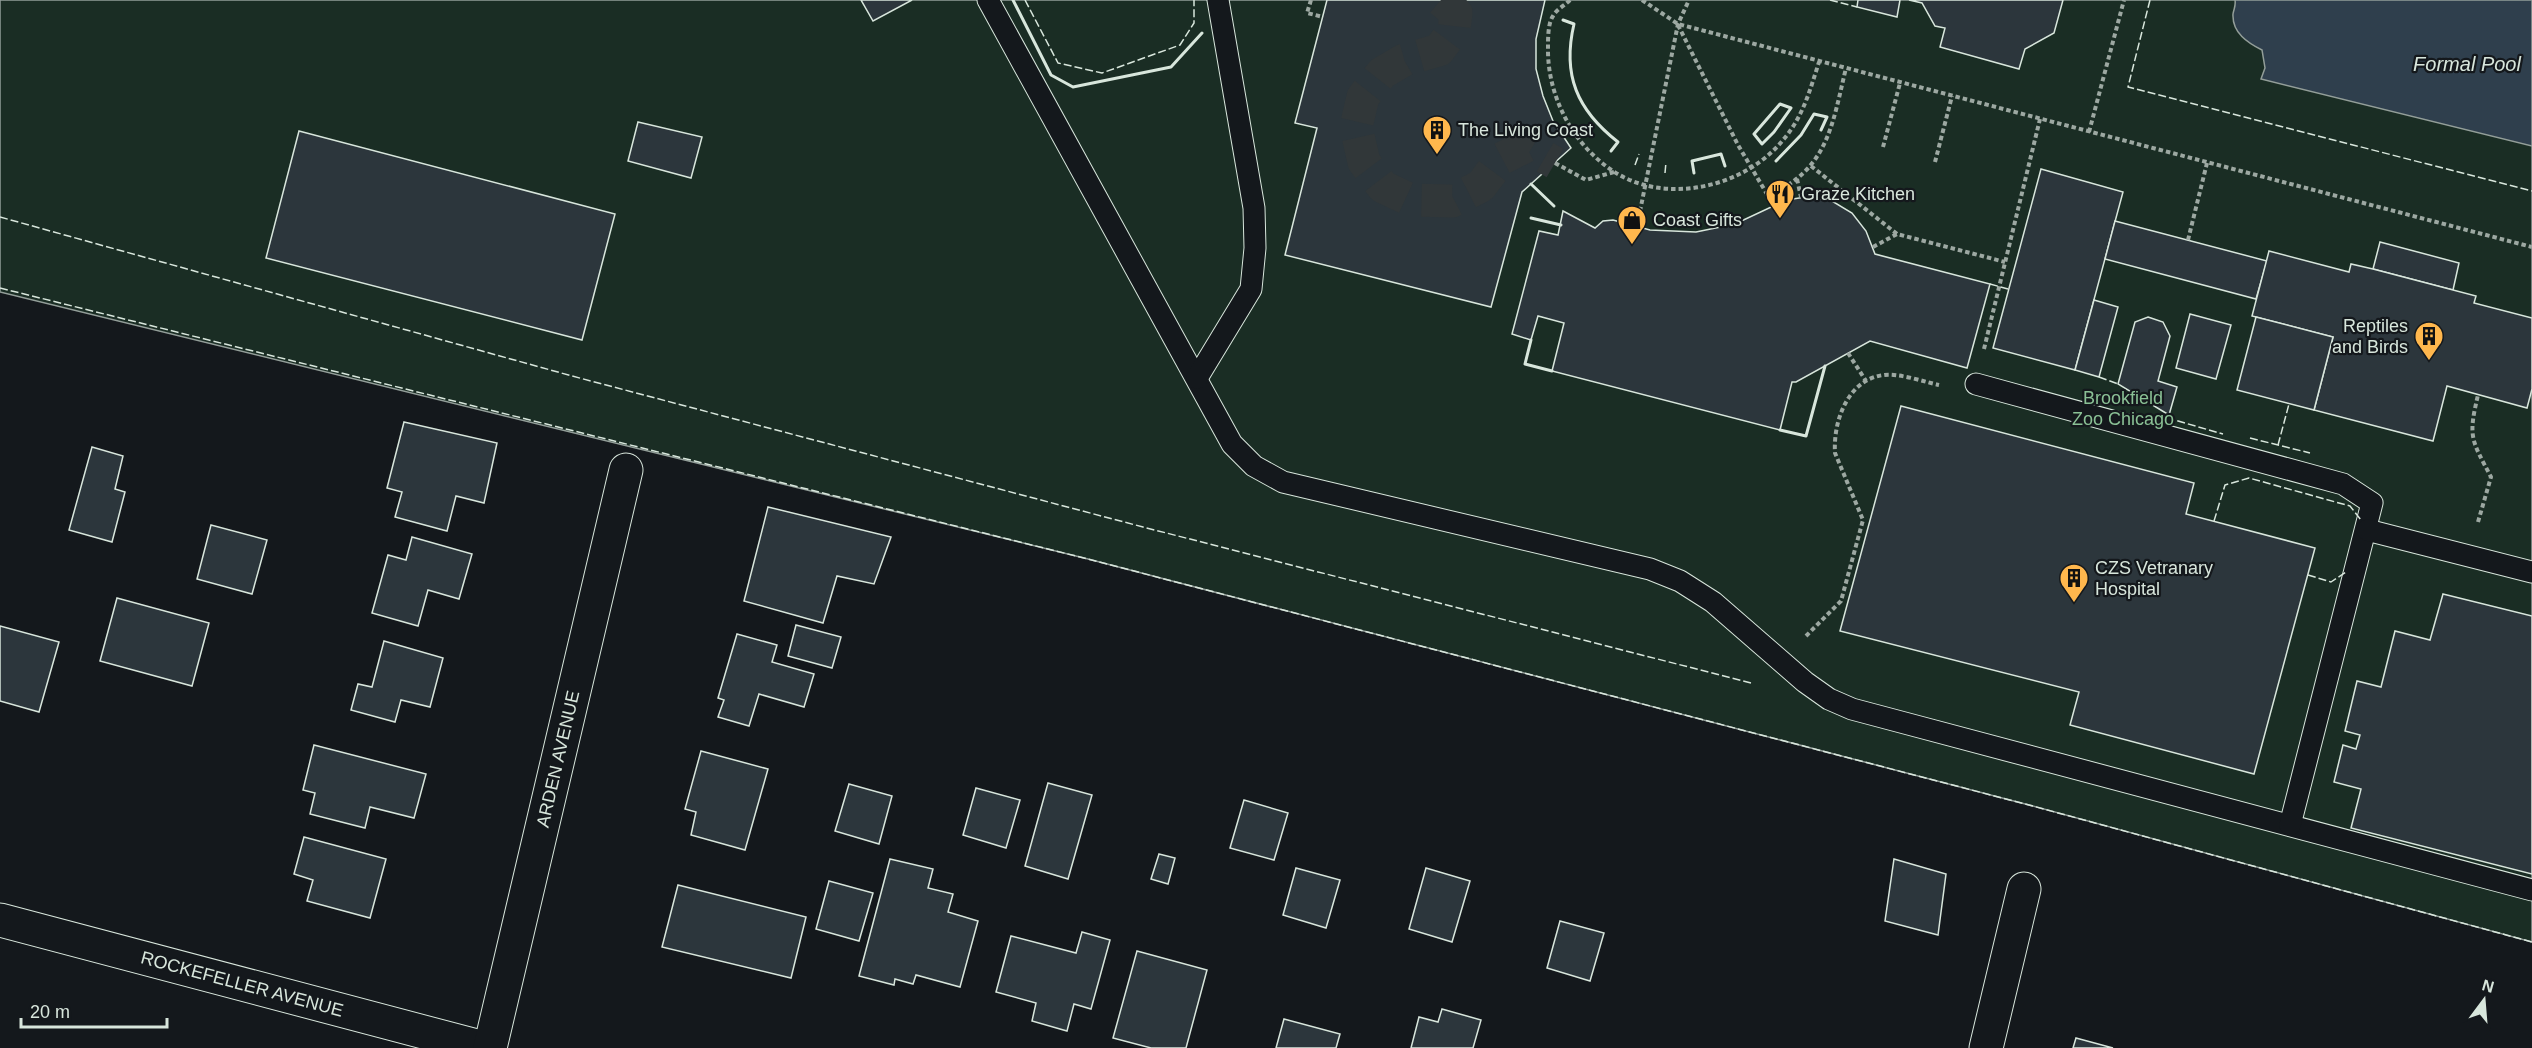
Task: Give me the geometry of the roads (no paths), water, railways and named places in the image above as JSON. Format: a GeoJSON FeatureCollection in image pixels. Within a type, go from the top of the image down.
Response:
{"type":"FeatureCollection","features":[{"type":"Feature","properties":{"kind":"street","name":"ARDEN AVENUE"},"geometry":{"type":"LineString","coordinates":[[490,1048],[626,470]]}},
{"type":"Feature","properties":{"kind":"street"},"geometry":{"type":"LineString","coordinates":[[1986,1048],[2024,889]]}},
{"type":"Feature","properties":{"kind":"street","name":"ROCKEFELLER AVENUE"},"geometry":{"type":"LineString","coordinates":[[0,920],[484,1048]]}},
{"type":"Feature","properties":{"kind":"lane"},"geometry":{"type":"LineString","coordinates":[[988,0],[1232,444],[1254,466],[1283,482],[1650,569],[1680,581],[1713,602],[1821,694],[1852,709],[2532,890]]}},
{"type":"Feature","properties":{"kind":"lane"},"geometry":{"type":"LineString","coordinates":[[1197,378],[1251,289],[1255,248],[1254,208],[1218,0]]}},
{"type":"Feature","properties":{"kind":"lane"},"geometry":{"type":"LineString","coordinates":[[1976,384],[2343,484],[2372,503],[2367,530],[2290,825]]}},
{"type":"Feature","properties":{"kind":"lane"},"geometry":{"type":"LineString","coordinates":[[2367,530],[2532,572]]}},
{"type":"Feature","properties":{"kind":"water","name":"Formal Pool"},"geometry":{"type":"Polygon","coordinates":[[[2235,0],[2532,0],[2532,146],[2261,79],[2265,68],[2262,50],[2246,41],[2235,27],[2233,14],[2235,0]]]}},
{"type":"Feature","properties":{"kind":"tunnel"},"geometry":{"type":"LineString","coordinates":[[1441,0],[1456,13],[1454,30],[1439,50],[1404,60],[1382,73],[1363,97],[1356,127],[1364,162],[1383,187],[1411,200],[1452,201],[1481,186],[1501,159],[1526,146],[1555,163]]}},
{"type":"Feature","properties":{"kind":"place","name":"The Living Coast"},"geometry":{"type":"Point","coordinates":[1437,156]}},
{"type":"Feature","properties":{"kind":"place","name":"Graze Kitchen"},"geometry":{"type":"Point","coordinates":[1780,220]}},
{"type":"Feature","properties":{"kind":"place","name":"Coast Gifts"},"geometry":{"type":"Point","coordinates":[1632,246]}},
{"type":"Feature","properties":{"kind":"place","name":"Reptiles and Birds"},"geometry":{"type":"Point","coordinates":[2429,362]}},
{"type":"Feature","properties":{"kind":"place","name":"CZS Vetranary Hospital"},"geometry":{"type":"Point","coordinates":[2074,604]}},
{"type":"Feature","properties":{"kind":"park label","name":"Brookfield Zoo Chicago"},"geometry":{"type":"Point","coordinates":[2123,408]}}]}
